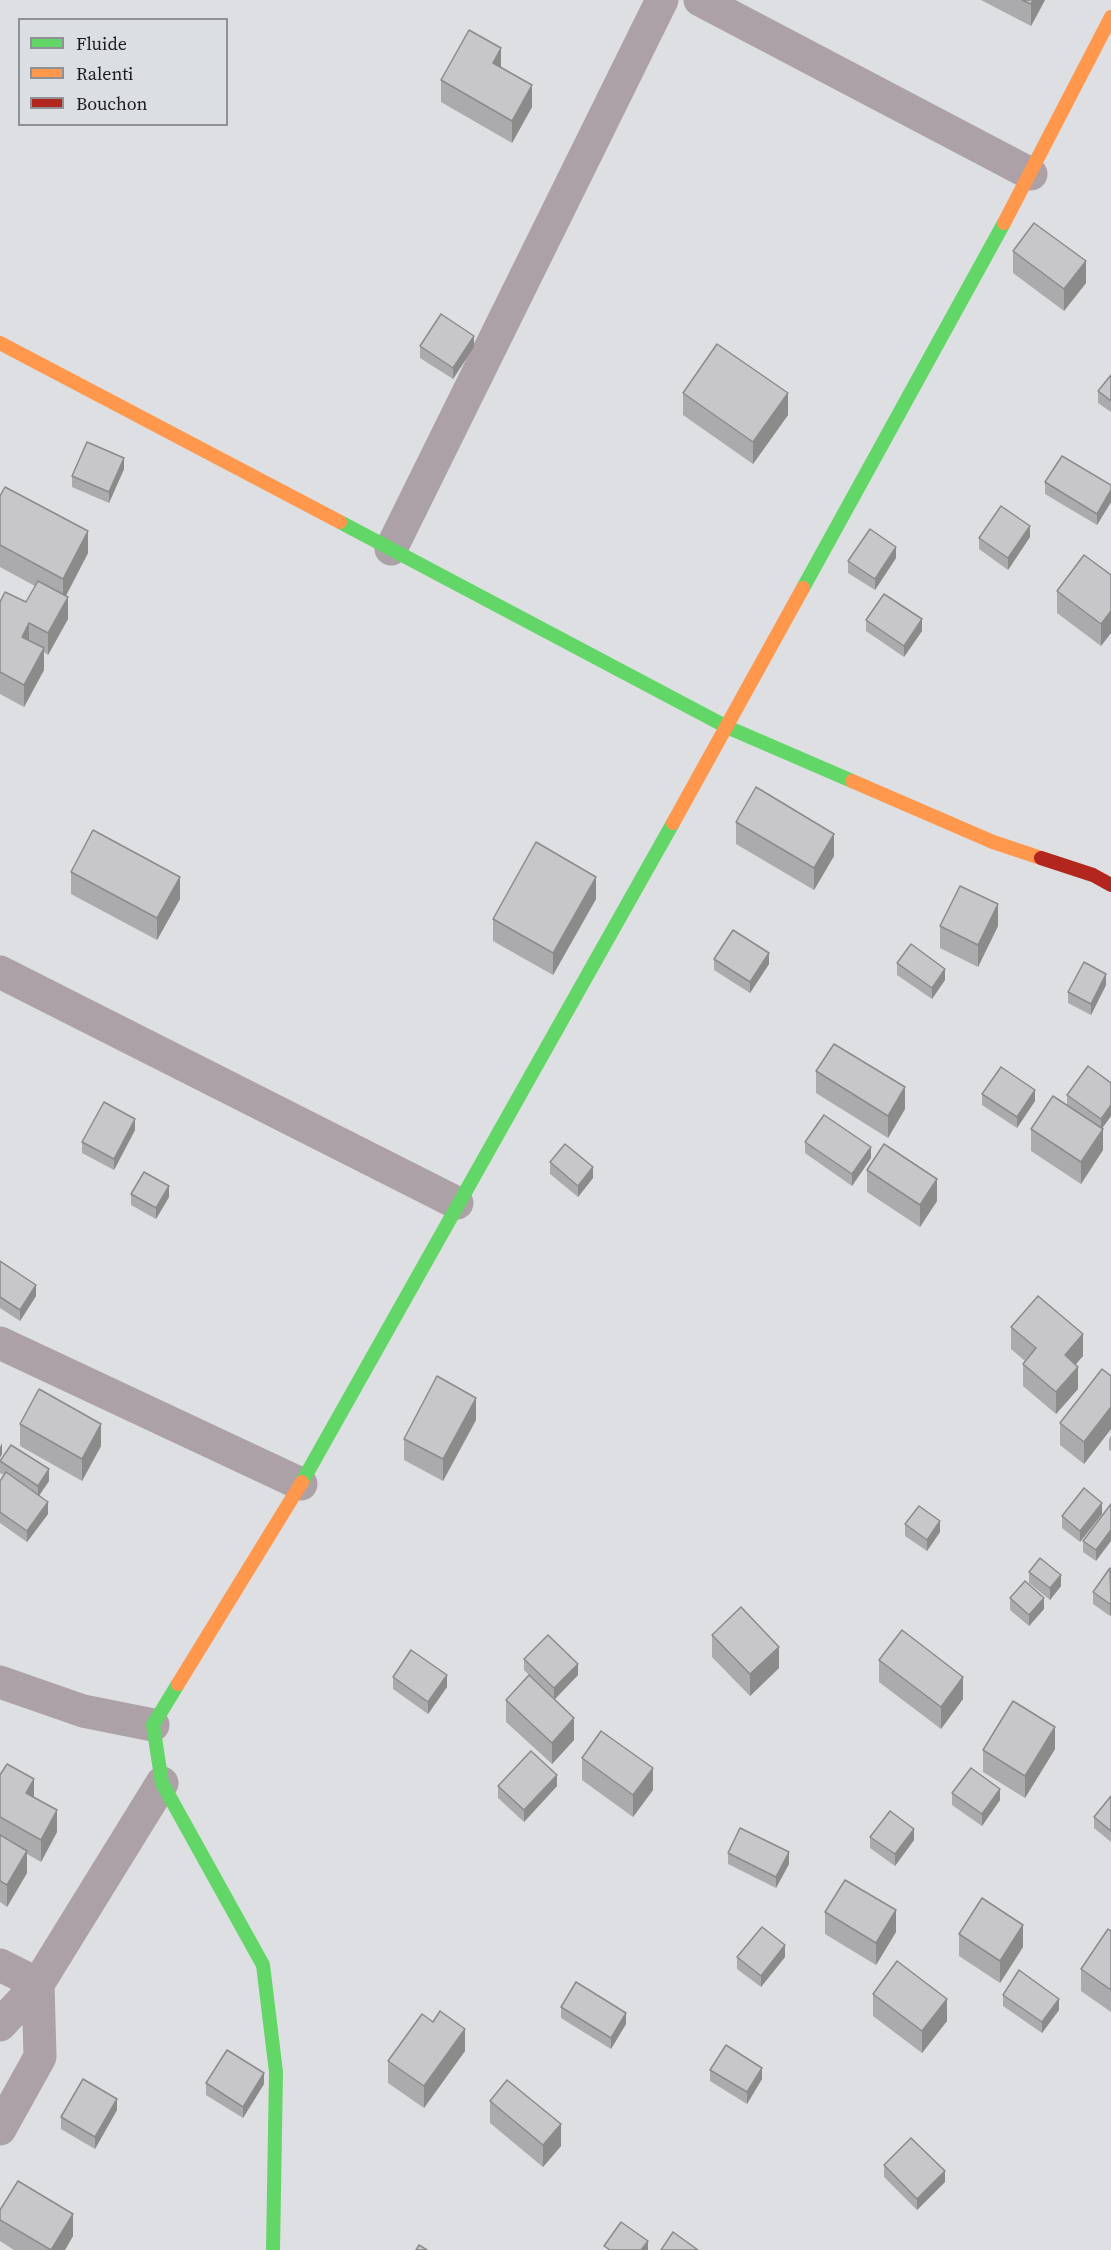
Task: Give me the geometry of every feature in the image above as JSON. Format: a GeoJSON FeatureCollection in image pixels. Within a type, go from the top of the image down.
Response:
{"type":"FeatureCollection","features":[{"type":"Feature","properties":{"kind":"street"},"geometry":{"type":"LineString","coordinates":[[391,549],[662,0]]}},
{"type":"Feature","properties":{"kind":"street"},"geometry":{"type":"LineString","coordinates":[[700,0],[1031,174]]}},
{"type":"Feature","properties":{"kind":"street"},"geometry":{"type":"LineString","coordinates":[[273,2250],[276,2072],[262,1965],[162,1783],[153,1725],[301,1484],[457,1203],[727,727],[1031,174],[1111,17]]}},
{"type":"Feature","properties":{"kind":"street"},"geometry":{"type":"LineString","coordinates":[[0,343],[727,727],[993,842],[1093,875],[1111,885]]}},
{"type":"Feature","properties":{"kind":"street"},"geometry":{"type":"LineString","coordinates":[[0,972],[457,1203]]}},
{"type":"Feature","properties":{"kind":"street"},"geometry":{"type":"LineString","coordinates":[[0,1343],[301,1484]]}},
{"type":"Feature","properties":{"kind":"street"},"geometry":{"type":"LineString","coordinates":[[0,1682],[83,1711],[153,1725]]}},
{"type":"Feature","properties":{"kind":"street"},"geometry":{"type":"LineString","coordinates":[[0,2025],[38,1984],[162,1783]]}},
{"type":"Feature","properties":{"kind":"street"},"geometry":{"type":"LineString","coordinates":[[0,1965],[38,1984]]}},
{"type":"Feature","properties":{"kind":"street"},"geometry":{"type":"LineString","coordinates":[[0,2129],[40,2056],[38,1984]]}},
{"type":"Feature","properties":{"kind":"building"},"geometry":{"type":"Polygon","coordinates":[[[469,30],[501,48],[493,63],[532,85],[512,121],[441,80],[469,30]]]}},
{"type":"Feature","properties":{"kind":"building"},"geometry":{"type":"Polygon","coordinates":[[[1034,223],[1086,261],[1064,289],[1013,251],[1034,223]]]}},
{"type":"Feature","properties":{"kind":"building"},"geometry":{"type":"Polygon","coordinates":[[[441,314],[474,336],[453,368],[420,346],[441,314]]]}},
{"type":"Feature","properties":{"kind":"building"},"geometry":{"type":"Polygon","coordinates":[[[717,344],[788,393],[753,442],[683,393],[717,344]]]}},
{"type":"Feature","properties":{"kind":"building"},"geometry":{"type":"Polygon","coordinates":[[[1111,375],[1111,401],[1098,391],[1111,375]]]}},
{"type":"Feature","properties":{"kind":"building"},"geometry":{"type":"Polygon","coordinates":[[[87,442],[124,458],[109,492],[72,476],[87,442]]]}},
{"type":"Feature","properties":{"kind":"building"},"geometry":{"type":"Polygon","coordinates":[[[1062,456],[1111,485],[1111,490],[1097,514],[1045,482],[1062,456]]]}},
{"type":"Feature","properties":{"kind":"building"},"geometry":{"type":"Polygon","coordinates":[[[5,487],[88,531],[63,579],[0,545],[0,496],[5,487]]]}},
{"type":"Feature","properties":{"kind":"building"},"geometry":{"type":"Polygon","coordinates":[[[1001,506],[1030,526],[1008,558],[979,538],[1001,506]]]}},
{"type":"Feature","properties":{"kind":"building"},"geometry":{"type":"Polygon","coordinates":[[[870,529],[896,547],[875,579],[848,561],[870,529]]]}},
{"type":"Feature","properties":{"kind":"building"},"geometry":{"type":"Polygon","coordinates":[[[1084,555],[1111,575],[1111,611],[1101,624],[1057,591],[1084,555]]]}},
{"type":"Feature","properties":{"kind":"building"},"geometry":{"type":"Polygon","coordinates":[[[38,581],[68,597],[48,633],[29,623],[22,637],[44,648],[24,685],[0,672],[0,602],[5,592],[26,602],[38,581]]]}},
{"type":"Feature","properties":{"kind":"building"},"geometry":{"type":"Polygon","coordinates":[[[884,594],[922,619],[904,646],[866,620],[884,594]]]}},
{"type":"Feature","properties":{"kind":"building"},"geometry":{"type":"Polygon","coordinates":[[[756,787],[834,834],[814,868],[736,822],[756,787]]]}},
{"type":"Feature","properties":{"kind":"building"},"geometry":{"type":"Polygon","coordinates":[[[93,830],[180,877],[157,918],[71,872],[93,830]]]}},
{"type":"Feature","properties":{"kind":"building"},"geometry":{"type":"Polygon","coordinates":[[[536,842],[596,877],[553,953],[493,919],[536,842]]]}},
{"type":"Feature","properties":{"kind":"building"},"geometry":{"type":"Polygon","coordinates":[[[960,886],[998,904],[978,945],[940,926],[960,886]]]}},
{"type":"Feature","properties":{"kind":"building"},"geometry":{"type":"Polygon","coordinates":[[[733,930],[769,953],[750,982],[714,959],[733,930]]]}},
{"type":"Feature","properties":{"kind":"building"},"geometry":{"type":"Polygon","coordinates":[[[911,944],[945,969],[932,988],[897,963],[911,944]]]}},
{"type":"Feature","properties":{"kind":"building"},"geometry":{"type":"Polygon","coordinates":[[[1084,962],[1106,974],[1091,1004],[1068,992],[1084,962]]]}},
{"type":"Feature","properties":{"kind":"building"},"geometry":{"type":"Polygon","coordinates":[[[834,1044],[905,1087],[888,1116],[816,1071],[834,1044]]]}},
{"type":"Feature","properties":{"kind":"building"},"geometry":{"type":"Polygon","coordinates":[[[1088,1066],[1111,1083],[1111,1105],[1101,1119],[1067,1095],[1088,1066]]]}},
{"type":"Feature","properties":{"kind":"building"},"geometry":{"type":"Polygon","coordinates":[[[1001,1067],[1035,1090],[1017,1117],[982,1094],[1001,1067]]]}},
{"type":"Feature","properties":{"kind":"building"},"geometry":{"type":"Polygon","coordinates":[[[1053,1096],[1103,1129],[1081,1162],[1031,1129],[1053,1096]]]}},
{"type":"Feature","properties":{"kind":"building"},"geometry":{"type":"Polygon","coordinates":[[[104,1102],[135,1119],[114,1159],[82,1142],[104,1102]]]}},
{"type":"Feature","properties":{"kind":"building"},"geometry":{"type":"Polygon","coordinates":[[[824,1115],[871,1147],[852,1174],[805,1142],[824,1115]]]}},
{"type":"Feature","properties":{"kind":"building"},"geometry":{"type":"Polygon","coordinates":[[[565,1144],[593,1167],[578,1186],[550,1162],[565,1144]]]}},
{"type":"Feature","properties":{"kind":"building"},"geometry":{"type":"Polygon","coordinates":[[[884,1144],[937,1179],[920,1205],[867,1170],[884,1144]]]}},
{"type":"Feature","properties":{"kind":"building"},"geometry":{"type":"Polygon","coordinates":[[[144,1172],[169,1186],[156,1208],[131,1194],[144,1172]]]}},
{"type":"Feature","properties":{"kind":"building"},"geometry":{"type":"Polygon","coordinates":[[[0,1261],[36,1285],[20,1310],[0,1297],[0,1261]]]}},
{"type":"Feature","properties":{"kind":"building"},"geometry":{"type":"Polygon","coordinates":[[[1038,1296],[1083,1334],[1065,1355],[1078,1367],[1056,1392],[1023,1364],[1036,1348],[1011,1327],[1038,1296]]]}},
{"type":"Feature","properties":{"kind":"building"},"geometry":{"type":"Polygon","coordinates":[[[1102,1369],[1111,1376],[1111,1407],[1084,1442],[1060,1423],[1102,1369]]]}},
{"type":"Feature","properties":{"kind":"building"},"geometry":{"type":"Polygon","coordinates":[[[437,1376],[476,1398],[443,1459],[404,1439],[437,1376]]]}},
{"type":"Feature","properties":{"kind":"building"},"geometry":{"type":"Polygon","coordinates":[[[39,1389],[101,1424],[82,1459],[20,1424],[39,1389]]]}},
{"type":"Feature","properties":{"kind":"building"},"geometry":{"type":"Polygon","coordinates":[[[11,1445],[49,1469],[38,1486],[0,1461],[11,1445]]]}},
{"type":"Feature","properties":{"kind":"building"},"geometry":{"type":"Polygon","coordinates":[[[6,1472],[48,1502],[27,1531],[0,1512],[0,1481],[6,1472]]]}},
{"type":"Feature","properties":{"kind":"building"},"geometry":{"type":"Polygon","coordinates":[[[1084,1488],[1102,1503],[1080,1531],[1062,1516],[1084,1488]]]}},
{"type":"Feature","properties":{"kind":"building"},"geometry":{"type":"Polygon","coordinates":[[[1111,1504],[1111,1530],[1096,1550],[1083,1541],[1111,1504]]]}},
{"type":"Feature","properties":{"kind":"building"},"geometry":{"type":"Polygon","coordinates":[[[919,1506],[940,1521],[927,1540],[905,1524],[919,1506]]]}},
{"type":"Feature","properties":{"kind":"building"},"geometry":{"type":"Polygon","coordinates":[[[1040,1558],[1061,1575],[1050,1588],[1029,1572],[1040,1558]]]}},
{"type":"Feature","properties":{"kind":"building"},"geometry":{"type":"Polygon","coordinates":[[[1110,1568],[1111,1603],[1110,1604],[1093,1592],[1110,1568]]]}},
{"type":"Feature","properties":{"kind":"building"},"geometry":{"type":"Polygon","coordinates":[[[1025,1581],[1044,1598],[1029,1615],[1010,1598],[1025,1581]]]}},
{"type":"Feature","properties":{"kind":"building"},"geometry":{"type":"Polygon","coordinates":[[[741,1607],[779,1647],[750,1674],[712,1635],[741,1607]]]}},
{"type":"Feature","properties":{"kind":"building"},"geometry":{"type":"Polygon","coordinates":[[[902,1630],[963,1677],[941,1707],[879,1660],[902,1630]]]}},
{"type":"Feature","properties":{"kind":"building"},"geometry":{"type":"Polygon","coordinates":[[[548,1635],[578,1664],[554,1688],[524,1659],[548,1635]]]}},
{"type":"Feature","properties":{"kind":"building"},"geometry":{"type":"Polygon","coordinates":[[[411,1650],[447,1675],[428,1702],[393,1677],[411,1650]]]}},
{"type":"Feature","properties":{"kind":"building"},"geometry":{"type":"Polygon","coordinates":[[[529,1675],[574,1718],[552,1743],[506,1700],[529,1675]]]}},
{"type":"Feature","properties":{"kind":"building"},"geometry":{"type":"Polygon","coordinates":[[[1013,1701],[1055,1727],[1025,1776],[983,1750],[1013,1701]]]}},
{"type":"Feature","properties":{"kind":"building"},"geometry":{"type":"Polygon","coordinates":[[[601,1731],[653,1768],[633,1795],[582,1758],[601,1731]]]}},
{"type":"Feature","properties":{"kind":"building"},"geometry":{"type":"Polygon","coordinates":[[[531,1751],[557,1775],[524,1810],[498,1786],[531,1751]]]}},
{"type":"Feature","properties":{"kind":"building"},"geometry":{"type":"Polygon","coordinates":[[[7,1764],[34,1779],[26,1793],[57,1810],[41,1840],[0,1817],[0,1775],[7,1764]]]}},
{"type":"Feature","properties":{"kind":"building"},"geometry":{"type":"Polygon","coordinates":[[[971,1768],[1000,1789],[982,1814],[952,1793],[971,1768]]]}},
{"type":"Feature","properties":{"kind":"building"},"geometry":{"type":"Polygon","coordinates":[[[1111,1796],[1111,1831],[1094,1817],[1111,1796]]]}},
{"type":"Feature","properties":{"kind":"building"},"geometry":{"type":"Polygon","coordinates":[[[890,1811],[914,1829],[895,1854],[870,1837],[890,1811]]]}},
{"type":"Feature","properties":{"kind":"building"},"geometry":{"type":"Polygon","coordinates":[[[740,1828],[789,1852],[776,1877],[728,1853],[740,1828]]]}},
{"type":"Feature","properties":{"kind":"building"},"geometry":{"type":"Polygon","coordinates":[[[0,1835],[27,1851],[7,1885],[0,1881],[0,1835]]]}},
{"type":"Feature","properties":{"kind":"building"},"geometry":{"type":"Polygon","coordinates":[[[845,1880],[896,1910],[876,1943],[825,1912],[845,1880]]]}},
{"type":"Feature","properties":{"kind":"building"},"geometry":{"type":"Polygon","coordinates":[[[982,1898],[1023,1925],[1000,1961],[959,1934],[982,1898]]]}},
{"type":"Feature","properties":{"kind":"building"},"geometry":{"type":"Polygon","coordinates":[[[762,1927],[785,1945],[761,1976],[737,1957],[762,1927]]]}},
{"type":"Feature","properties":{"kind":"building"},"geometry":{"type":"Polygon","coordinates":[[[1108,1929],[1111,1931],[1111,1990],[1081,1969],[1108,1929]]]}},
{"type":"Feature","properties":{"kind":"building"},"geometry":{"type":"Polygon","coordinates":[[[897,1961],[947,1999],[922,2031],[873,1994],[897,1961]]]}},
{"type":"Feature","properties":{"kind":"building"},"geometry":{"type":"Polygon","coordinates":[[[1019,1970],[1059,1999],[1042,2022],[1003,1995],[1019,1970]]]}},
{"type":"Feature","properties":{"kind":"building"},"geometry":{"type":"Polygon","coordinates":[[[576,1982],[626,2013],[611,2038],[561,2007],[576,1982]]]}},
{"type":"Feature","properties":{"kind":"building"},"geometry":{"type":"Polygon","coordinates":[[[440,2011],[465,2029],[424,2086],[388,2061],[422,2014],[433,2022],[440,2011]]]}},
{"type":"Feature","properties":{"kind":"building"},"geometry":{"type":"Polygon","coordinates":[[[726,2045],[762,2068],[747,2092],[710,2070],[726,2045]]]}},
{"type":"Feature","properties":{"kind":"building"},"geometry":{"type":"Polygon","coordinates":[[[227,2050],[264,2073],[243,2107],[206,2083],[227,2050]]]}},
{"type":"Feature","properties":{"kind":"building"},"geometry":{"type":"Polygon","coordinates":[[[83,2079],[117,2099],[95,2137],[61,2117],[83,2079]]]}},
{"type":"Feature","properties":{"kind":"building"},"geometry":{"type":"Polygon","coordinates":[[[507,2080],[561,2124],[543,2145],[490,2101],[507,2080]]]}},
{"type":"Feature","properties":{"kind":"building"},"geometry":{"type":"Polygon","coordinates":[[[911,2138],[945,2171],[917,2199],[884,2165],[911,2138]]]}},
{"type":"Feature","properties":{"kind":"building"},"geometry":{"type":"Polygon","coordinates":[[[18,2181],[73,2214],[51,2250],[0,2220],[0,2210],[18,2181]]]}},
{"type":"Feature","properties":{"kind":"building"},"geometry":{"type":"Polygon","coordinates":[[[621,2222],[648,2241],[641,2250],[610,2250],[604,2246],[621,2222]]]}},
{"type":"Feature","properties":{"kind":"building"},"geometry":{"type":"Polygon","coordinates":[[[673,2232],[698,2250],[661,2250],[673,2232]]]}},
{"type":"Feature","properties":{"kind":"building"},"geometry":{"type":"Polygon","coordinates":[[[419,2245],[427,2250],[416,2250],[419,2245]]]}},
{"type":"Feature","properties":{"kind":"traffic: fast"},"geometry":{"type":"LineString","coordinates":[[803,588],[1004,223]]}},
{"type":"Feature","properties":{"kind":"traffic: fast"},"geometry":{"type":"LineString","coordinates":[[340,522],[727,727],[852,781]]}},
{"type":"Feature","properties":{"kind":"traffic: fast"},"geometry":{"type":"LineString","coordinates":[[302,1482],[673,823]]}},
{"type":"Feature","properties":{"kind":"traffic: fast"},"geometry":{"type":"LineString","coordinates":[[178,1684],[153,1725],[162,1783],[263,1965],[276,2072],[273,2250]]}},
{"type":"Feature","properties":{"kind":"traffic: slow"},"geometry":{"type":"LineString","coordinates":[[1004,223],[1111,17]]}},
{"type":"Feature","properties":{"kind":"traffic: slow"},"geometry":{"type":"LineString","coordinates":[[0,343],[340,522]]}},
{"type":"Feature","properties":{"kind":"traffic: slow"},"geometry":{"type":"LineString","coordinates":[[673,823],[803,588]]}},
{"type":"Feature","properties":{"kind":"traffic: slow"},"geometry":{"type":"LineString","coordinates":[[852,781],[993,842],[1041,858]]}},
{"type":"Feature","properties":{"kind":"traffic: slow"},"geometry":{"type":"LineString","coordinates":[[178,1684],[302,1482]]}},
{"type":"Feature","properties":{"kind":"traffic: jam"},"geometry":{"type":"LineString","coordinates":[[1041,858],[1093,875],[1111,885]]}}]}
